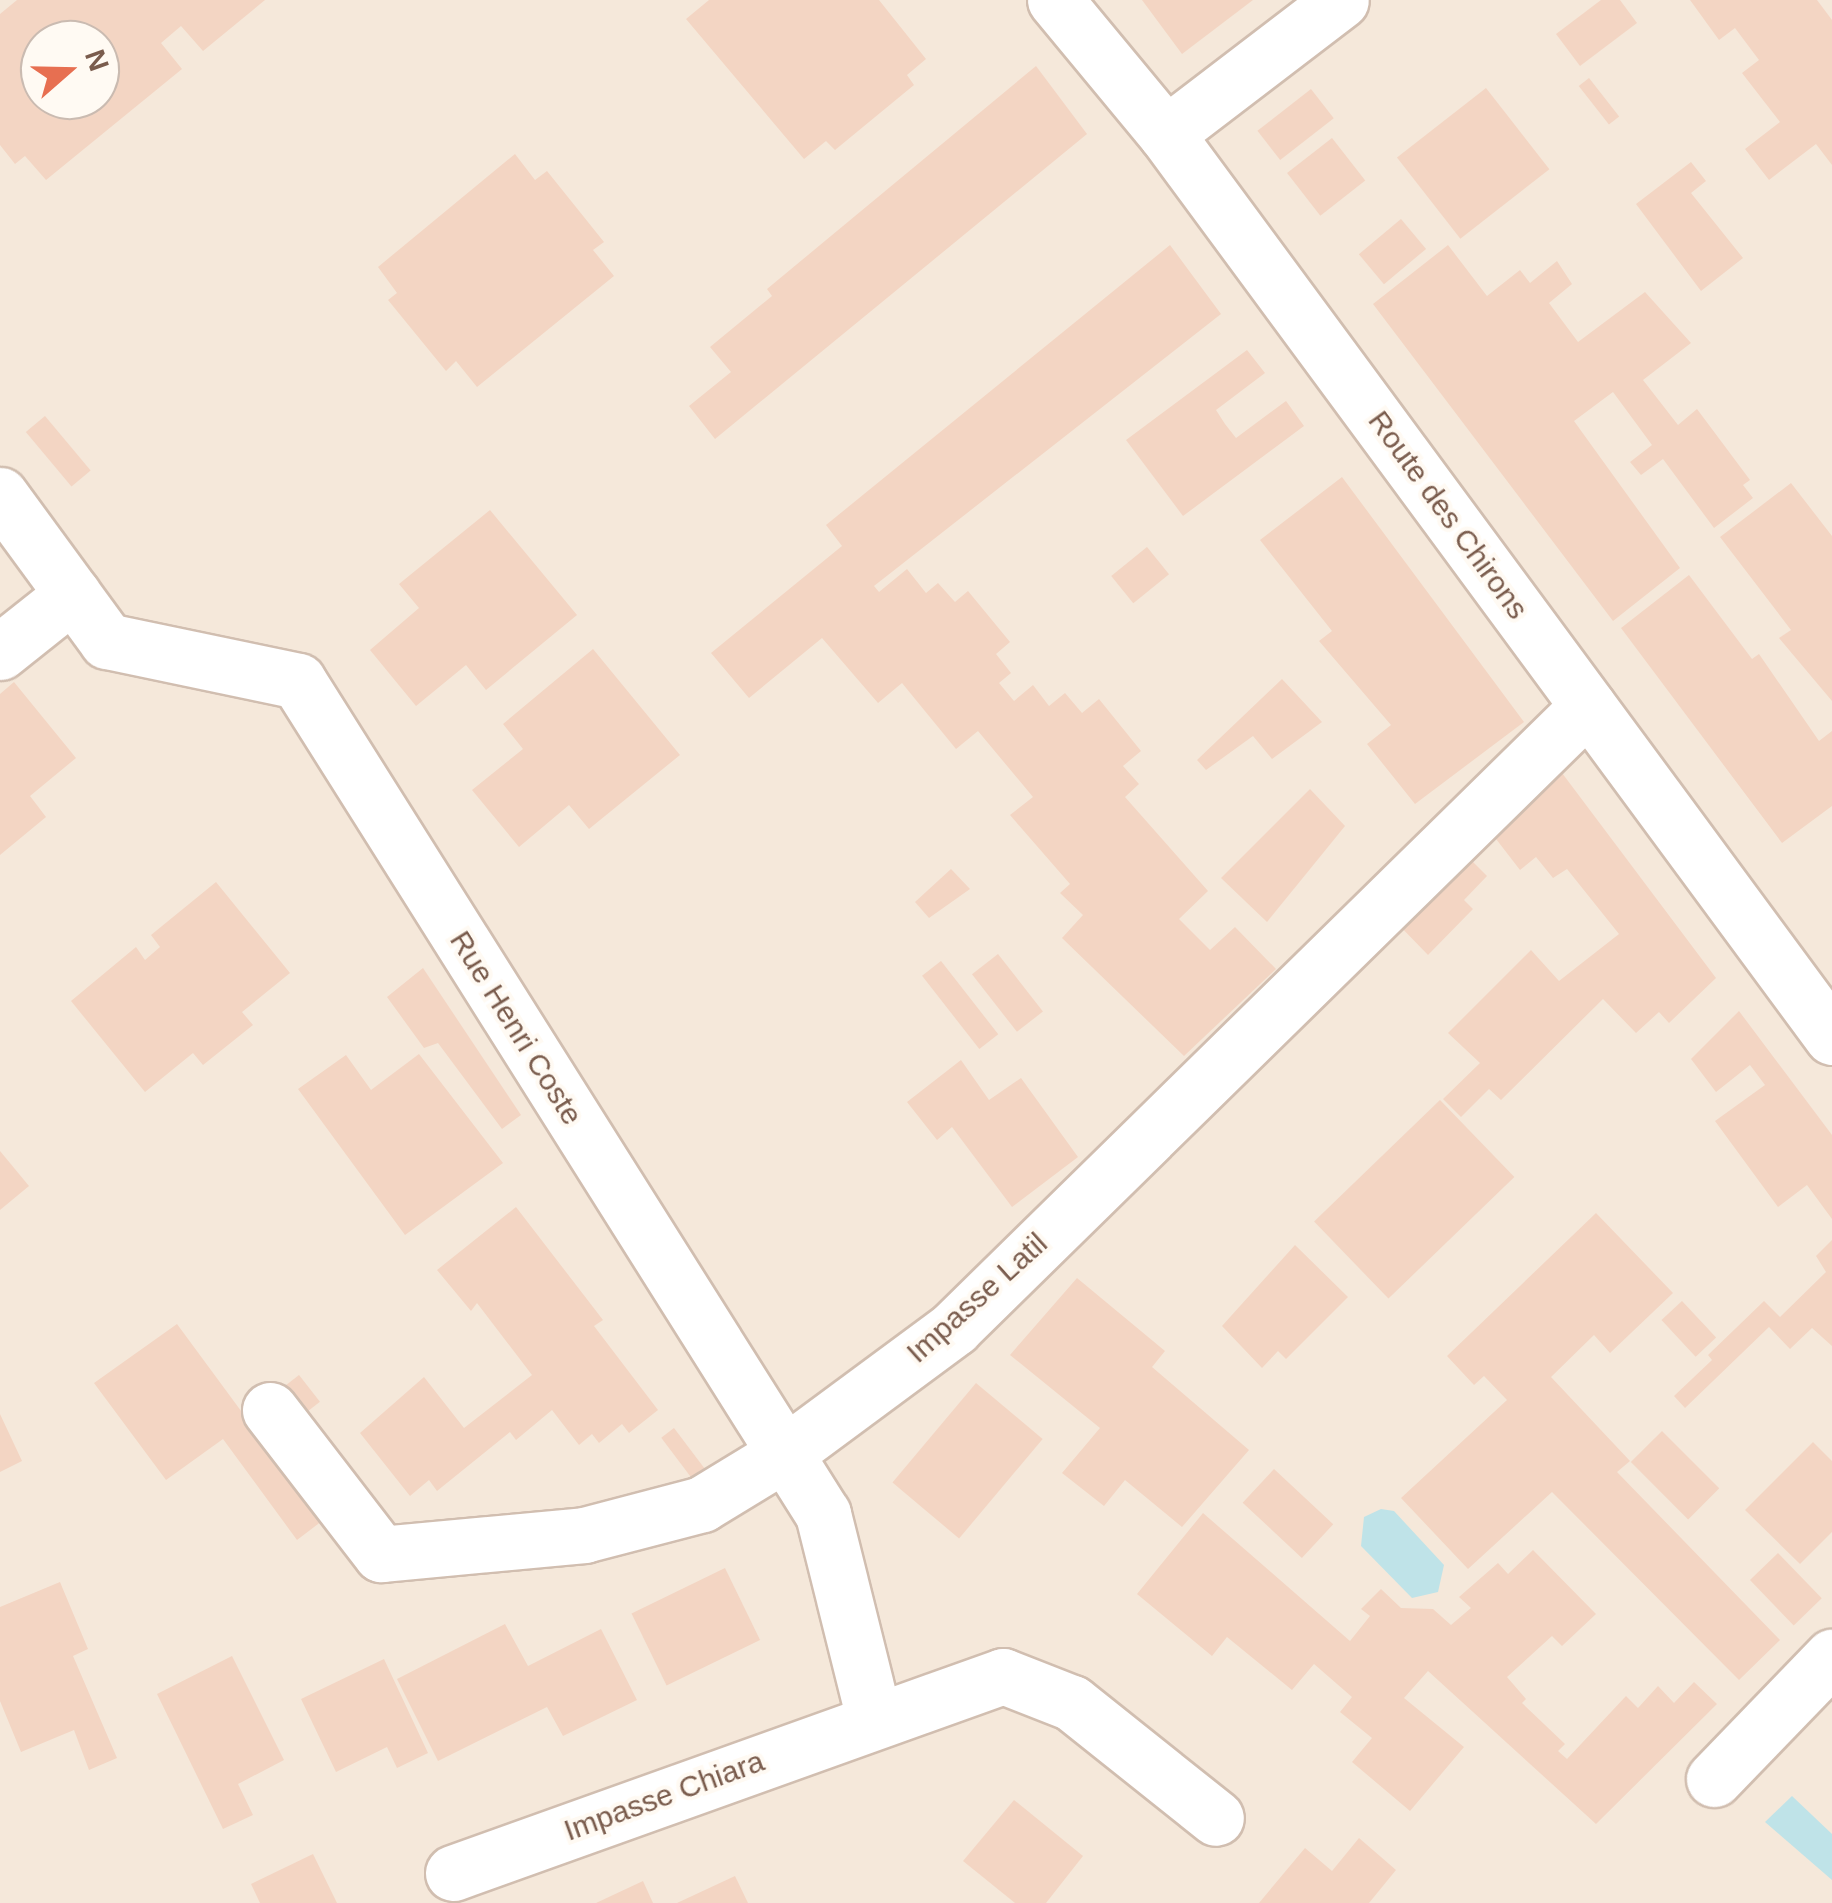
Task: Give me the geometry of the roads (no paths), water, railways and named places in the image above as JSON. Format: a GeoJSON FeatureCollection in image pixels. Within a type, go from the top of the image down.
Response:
{"type":"FeatureCollection","features":[{"type":"Feature","properties":{"kind":"street","name":"Route des Chirons"},"geometry":{"type":"LineString","coordinates":[[1055,0],[1166,134],[1832,1037]]}},
{"type":"Feature","properties":{"kind":"street"},"geometry":{"type":"LineString","coordinates":[[1166,134],[1342,0]]}},
{"type":"Feature","properties":{"kind":"street","name":"Rue Henri Coste"},"geometry":{"type":"LineString","coordinates":[[0,496],[107,641],[298,681],[823,1514],[874,1719]]}},
{"type":"Feature","properties":{"kind":"street"},"geometry":{"type":"LineString","coordinates":[[0,652],[73,594]]}},
{"type":"Feature","properties":{"kind":"street","name":"Impasse Latil"},"geometry":{"type":"LineString","coordinates":[[270,1410],[381,1554],[584,1535],[702,1504],[784,1454],[954,1328],[1588,706]]}},
{"type":"Feature","properties":{"kind":"street"},"geometry":{"type":"LineString","coordinates":[[1714,1778],[1832,1656]]}},
{"type":"Feature","properties":{"kind":"street","name":"Impasse Chiara"},"geometry":{"type":"LineString","coordinates":[[453,1873],[874,1719],[1003,1676],[1072,1704],[1216,1818]]}},
{"type":"Feature","properties":{"kind":"water"},"geometry":{"type":"Polygon","coordinates":[[[1381,1509],[1394,1511],[1444,1565],[1438,1592],[1412,1598],[1361,1546],[1364,1517],[1381,1509]]]}},
{"type":"Feature","properties":{"kind":"water"},"geometry":{"type":"Polygon","coordinates":[[[1792,1796],[1832,1834],[1832,1880],[1765,1822],[1792,1796]]]}}]}
